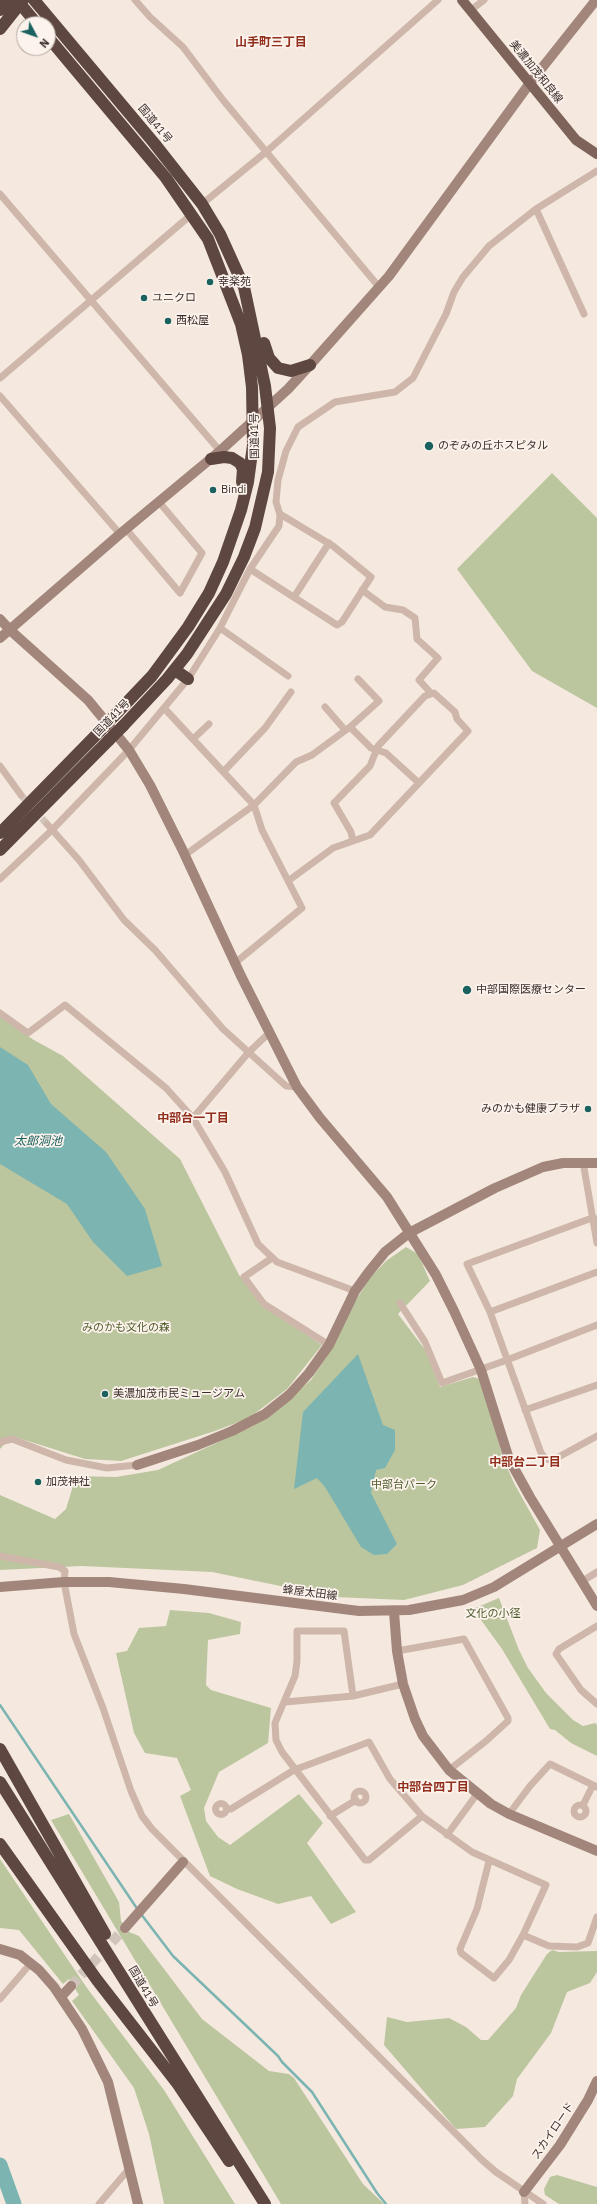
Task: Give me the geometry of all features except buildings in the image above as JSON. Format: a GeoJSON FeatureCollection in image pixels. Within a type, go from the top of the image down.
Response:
{"type":"FeatureCollection","features":[{"type":"Feature","properties":{"kind":"highway"},"geometry":{"type":"LineString","coordinates":[[0,10],[8,0]]}},
{"type":"Feature","properties":{"kind":"highway","name":"国道41号"},"geometry":{"type":"LineString","coordinates":[[0,850],[123,726],[175,670],[208,623],[226,594],[244,557],[255,528],[268,472],[270,446],[263,369],[251,316],[239,273],[220,234],[202,204],[154,143],[34,0]]}},
{"type":"Feature","properties":{"kind":"highway"},"geometry":{"type":"LineString","coordinates":[[0,29],[20,1],[31,16]]}},
{"type":"Feature","properties":{"kind":"highway","name":"国道41号"},"geometry":{"type":"LineString","coordinates":[[0,832],[152,676],[188,627],[209,593],[223,562],[238,519],[248,482],[253,445],[252,387],[248,355],[241,324],[208,239],[192,214],[148,155],[56,46]]}},
{"type":"Feature","properties":{"kind":"highway"},"geometry":{"type":"LineString","coordinates":[[251,316],[260,329],[268,358],[278,368],[291,371],[310,365]]}},
{"type":"Feature","properties":{"kind":"highway"},"geometry":{"type":"LineString","coordinates":[[215,455],[232,458],[240,463],[243,469],[238,519]]}},
{"type":"Feature","properties":{"kind":"highway"},"geometry":{"type":"LineString","coordinates":[[175,670],[188,679]]}},
{"type":"Feature","properties":{"kind":"highway"},"geometry":{"type":"LineString","coordinates":[[0,1749],[119,1958],[137,1992],[145,2016]]}},
{"type":"Feature","properties":{"kind":"highway","name":"国道41号"},"geometry":{"type":"LineString","coordinates":[[0,1782],[101,1941],[145,2016],[265,2204]]}},
{"type":"Feature","properties":{"kind":"highway","name":"国道41号"},"geometry":{"type":"LineString","coordinates":[[0,1790],[259,2204]]}},
{"type":"Feature","properties":{"kind":"highway"},"geometry":{"type":"LineString","coordinates":[[0,1844],[97,1980],[177,2083],[219,2148],[249,2189]]}},
{"type":"Feature","properties":{"kind":"main road","name":"美濃加茂和良線"},"geometry":{"type":"LineString","coordinates":[[462,0],[576,140],[597,154]]}},
{"type":"Feature","properties":{"kind":"street"},"geometry":{"type":"LineString","coordinates":[[135,0],[183,47],[266,152],[379,288]]}},
{"type":"Feature","properties":{"kind":"street"},"geometry":{"type":"LineString","coordinates":[[202,204],[266,152],[438,0]]}},
{"type":"Feature","properties":{"kind":"street"},"geometry":{"type":"LineString","coordinates":[[470,10],[484,0]]}},
{"type":"Feature","properties":{"kind":"street"},"geometry":{"type":"LineString","coordinates":[[0,638],[123,531],[253,422],[310,365],[379,288],[530,83],[596,0]]}},
{"type":"Feature","properties":{"kind":"street"},"geometry":{"type":"LineString","coordinates":[[0,879],[50,827],[129,750],[165,709],[188,679],[220,628],[250,569],[279,526],[280,514],[276,502],[278,480],[286,451],[298,427],[335,402],[395,392],[413,378],[463,277],[489,246],[536,209],[597,171]]}},
{"type":"Feature","properties":{"kind":"street"},"geometry":{"type":"LineString","coordinates":[[0,194],[92,301],[215,455]]}},
{"type":"Feature","properties":{"kind":"street"},"geometry":{"type":"LineString","coordinates":[[536,209],[584,314]]}},
{"type":"Feature","properties":{"kind":"street"},"geometry":{"type":"LineString","coordinates":[[0,378],[92,301],[192,214]]}},
{"type":"Feature","properties":{"kind":"street"},"geometry":{"type":"LineString","coordinates":[[0,396],[180,593],[202,553],[159,502]]}},
{"type":"Feature","properties":{"kind":"street"},"geometry":{"type":"LineString","coordinates":[[250,569],[337,625],[342,622],[371,576],[329,543],[280,514]]}},
{"type":"Feature","properties":{"kind":"street"},"geometry":{"type":"LineString","coordinates":[[294,598],[329,543]]}},
{"type":"Feature","properties":{"kind":"street"},"geometry":{"type":"LineString","coordinates":[[362,590],[385,607],[403,610],[415,618],[417,639],[438,658],[419,680],[429,691],[428,694]]}},
{"type":"Feature","properties":{"kind":"street"},"geometry":{"type":"LineString","coordinates":[[0,618],[10,630],[88,700],[129,750],[150,785],[185,855],[235,963],[297,1087],[320,1118],[387,1197],[436,1275],[481,1370],[509,1459],[581,1582],[597,1606]]}},
{"type":"Feature","properties":{"kind":"street"},"geometry":{"type":"LineString","coordinates":[[220,628],[288,676]]}},
{"type":"Feature","properties":{"kind":"street"},"geometry":{"type":"LineString","coordinates":[[185,855],[254,805],[296,762],[312,755],[379,701],[358,679]]}},
{"type":"Feature","properties":{"kind":"street"},"geometry":{"type":"LineString","coordinates":[[224,771],[265,728],[291,692]]}},
{"type":"Feature","properties":{"kind":"street"},"geometry":{"type":"LineString","coordinates":[[288,882],[333,848],[353,841],[370,835],[468,731],[457,719],[455,712],[434,693],[428,694],[378,746],[370,766],[334,803],[351,832],[353,841]]}},
{"type":"Feature","properties":{"kind":"street"},"geometry":{"type":"LineString","coordinates":[[325,707],[347,728],[376,751],[386,753],[391,757],[419,783]]}},
{"type":"Feature","properties":{"kind":"street"},"geometry":{"type":"LineString","coordinates":[[165,709],[254,805],[262,830],[302,908],[235,963]]}},
{"type":"Feature","properties":{"kind":"street"},"geometry":{"type":"LineString","coordinates":[[194,739],[209,724]]}},
{"type":"Feature","properties":{"kind":"street"},"geometry":{"type":"LineString","coordinates":[[0,766],[21,795]]}},
{"type":"Feature","properties":{"kind":"street"},"geometry":{"type":"LineString","coordinates":[[50,827],[79,860],[124,920],[155,950],[223,1029],[286,1086],[297,1087]]}},
{"type":"Feature","properties":{"kind":"street"},"geometry":{"type":"LineString","coordinates":[[0,1013],[28,1033],[65,1005],[166,1088],[193,1118],[225,1172],[258,1244],[272,1258],[292,1269],[355,1292]]}},
{"type":"Feature","properties":{"kind":"street"},"geometry":{"type":"LineString","coordinates":[[193,1118],[248,1053],[269,1033]]}},
{"type":"Feature","properties":{"kind":"street"},"geometry":{"type":"LineString","coordinates":[[583,1162],[595,1219],[597,1244]]}},
{"type":"Feature","properties":{"kind":"street"},"geometry":{"type":"LineString","coordinates":[[0,1442],[12,1439],[66,1460],[106,1468],[137,1465],[198,1445],[265,1414],[289,1395],[310,1372],[329,1345],[355,1292],[385,1252],[409,1233],[522,1175],[543,1166],[583,1162],[597,1163]]}},
{"type":"Feature","properties":{"kind":"street"},"geometry":{"type":"LineString","coordinates":[[595,1219],[467,1264],[490,1312],[524,1410],[541,1453],[546,1459],[553,1460],[597,1436]]}},
{"type":"Feature","properties":{"kind":"street"},"geometry":{"type":"LineString","coordinates":[[272,1258],[244,1277],[264,1304],[329,1345]]}},
{"type":"Feature","properties":{"kind":"street"},"geometry":{"type":"LineString","coordinates":[[490,1312],[597,1272]]}},
{"type":"Feature","properties":{"kind":"street"},"geometry":{"type":"LineString","coordinates":[[400,1303],[425,1342],[442,1383],[481,1370],[597,1325]]}},
{"type":"Feature","properties":{"kind":"street"},"geometry":{"type":"LineString","coordinates":[[524,1410],[597,1385]]}},
{"type":"Feature","properties":{"kind":"street","name":"蜂屋太田線"},"geometry":{"type":"LineString","coordinates":[[0,1587],[64,1582],[109,1582],[359,1611],[394,1612],[463,1600],[494,1587],[559,1545],[597,1524]]}},
{"type":"Feature","properties":{"kind":"street"},"geometry":{"type":"LineString","coordinates":[[0,1556],[59,1566],[65,1571],[64,1582],[74,1634],[103,1708],[133,1797],[146,1822],[183,1862],[439,2119],[496,2172],[543,2204]]}},
{"type":"Feature","properties":{"kind":"street"},"geometry":{"type":"LineString","coordinates":[[581,1582],[597,1572]]}},
{"type":"Feature","properties":{"kind":"street"},"geometry":{"type":"LineString","coordinates":[[394,1612],[397,1651],[403,1684],[423,1736],[449,1770],[476,1794],[509,1814],[597,1851]]}},
{"type":"Feature","properties":{"kind":"street"},"geometry":{"type":"LineString","coordinates":[[597,1626],[559,1649],[556,1654],[578,1686],[597,1704]]}},
{"type":"Feature","properties":{"kind":"street"},"geometry":{"type":"LineString","coordinates":[[353,1696],[344,1631],[297,1631],[296,1670],[285,1702],[275,1723],[275,1733],[280,1748],[294,1770],[367,1861],[422,1816]]}},
{"type":"Feature","properties":{"kind":"street"},"geometry":{"type":"LineString","coordinates":[[397,1651],[464,1639],[508,1718],[508,1721],[486,1741],[449,1770]]}},
{"type":"Feature","properties":{"kind":"street"},"geometry":{"type":"LineString","coordinates":[[285,1702],[353,1696],[403,1684]]}},
{"type":"Feature","properties":{"kind":"street"},"geometry":{"type":"LineString","coordinates":[[227,1809],[231,1809],[294,1770],[369,1742],[390,1779],[422,1816],[447,1835],[489,1861],[546,1885],[523,1935],[508,1960],[494,1978],[461,1953],[460,1949],[477,1909],[489,1861]]}},
{"type":"Feature","properties":{"kind":"street"},"geometry":{"type":"LineString","coordinates":[[509,1814],[530,1786],[550,1764],[595,1786],[583,1805]]}},
{"type":"Feature","properties":{"kind":"street"},"geometry":{"type":"LineString","coordinates":[[447,1835],[476,1794]]}},
{"type":"Feature","properties":{"kind":"street"},"geometry":{"type":"LineString","coordinates":[[330,1816],[356,1800]]}},
{"type":"Feature","properties":{"kind":"street"},"geometry":{"type":"LineString","coordinates":[[125,1928],[183,1862]]}},
{"type":"Feature","properties":{"kind":"street"},"geometry":{"type":"LineString","coordinates":[[523,1935],[549,1946],[577,1947],[588,1943],[597,1917]]}},
{"type":"Feature","properties":{"kind":"street"},"geometry":{"type":"LineString","coordinates":[[0,1949],[20,1955],[31,1963],[61,1997],[82,2029],[108,2082],[128,2170],[138,2204]]}},
{"type":"Feature","properties":{"kind":"street"},"geometry":{"type":"LineString","coordinates":[[0,1999],[31,1963]]}},
{"type":"Feature","properties":{"kind":"street"},"geometry":{"type":"LineString","coordinates":[[61,1997],[71,1986]]}},
{"type":"Feature","properties":{"kind":"street","name":"スカイロード"},"geometry":{"type":"LineString","coordinates":[[524,2192],[560,2145],[588,2100],[597,2081]]}},
{"type":"Feature","properties":{"kind":"street"},"geometry":{"type":"LineString","coordinates":[[99,2204],[128,2170]]}},
{"type":"Feature","properties":{"kind":"street"},"geometry":{"type":"LineString","coordinates":[[524,2192],[525,2204]]}},
{"type":"Feature","properties":{"kind":"green space"},"geometry":{"type":"Polygon","coordinates":[[[552,473],[597,518],[597,708],[532,671],[457,569],[552,473]]]}},
{"type":"Feature","properties":{"kind":"green space","name":"みのかも文化の森"},"geometry":{"type":"Polygon","coordinates":[[[0,1017],[34,1040],[63,1056],[180,1159],[239,1275],[263,1306],[322,1345],[287,1389],[249,1418],[215,1431],[121,1461],[85,1459],[12,1436],[0,1449],[0,1017]]]}},
{"type":"Feature","properties":{"kind":"green space","name":"中部台パーク"},"geometry":{"type":"Polygon","coordinates":[[[406,1247],[418,1254],[430,1281],[398,1314],[426,1351],[440,1387],[473,1377],[480,1379],[503,1458],[514,1483],[540,1530],[537,1548],[463,1585],[404,1600],[334,1597],[212,1572],[82,1566],[0,1570],[0,1495],[55,1519],[66,1509],[76,1476],[116,1477],[158,1470],[253,1426],[277,1409],[311,1380],[327,1356],[351,1308],[370,1278],[386,1261],[406,1247]]]}},
{"type":"Feature","properties":{"kind":"green space","name":"文化の小径"},"geometry":{"type":"Polygon","coordinates":[[[499,1598],[519,1650],[528,1668],[546,1693],[573,1720],[583,1726],[595,1723],[597,1725],[597,1756],[571,1743],[555,1730],[550,1729],[502,1649],[473,1609],[499,1598]]]}},
{"type":"Feature","properties":{"kind":"green space"},"geometry":{"type":"Polygon","coordinates":[[[170,1610],[209,1613],[241,1622],[240,1634],[208,1640],[206,1685],[211,1690],[271,1708],[268,1743],[219,1772],[204,1808],[206,1821],[218,1837],[230,1845],[299,1794],[323,1823],[307,1843],[356,1912],[331,1924],[311,1896],[278,1904],[237,1889],[210,1876],[180,1796],[191,1790],[177,1758],[145,1753],[134,1733],[116,1653],[127,1651],[139,1628],[166,1626],[170,1610]]]}},
{"type":"Feature","properties":{"kind":"green space"},"geometry":{"type":"Polygon","coordinates":[[[69,1814],[119,1902],[121,1921],[129,1932],[139,1936],[202,2019],[269,2071],[289,2074],[294,2078],[363,2184],[384,2204],[281,2204],[51,1820],[69,1814]]]}},
{"type":"Feature","properties":{"kind":"green space"},"geometry":{"type":"Polygon","coordinates":[[[0,1859],[87,1988],[164,2090],[235,2204],[164,2204],[149,2134],[134,2088],[72,2001],[79,1995],[69,1979],[63,1984],[19,1930],[0,1928],[0,1859]]]}},
{"type":"Feature","properties":{"kind":"green space"},"geometry":{"type":"Polygon","coordinates":[[[552,1950],[559,1952],[597,1951],[597,1972],[590,1983],[567,1992],[551,2033],[517,2079],[513,2096],[485,2127],[456,2129],[384,2045],[387,2017],[407,2022],[449,2018],[466,2027],[481,2040],[488,2040],[516,2008],[521,1995],[547,1954],[552,1950]]]}},
{"type":"Feature","properties":{"kind":"green space"},"geometry":{"type":"Polygon","coordinates":[[[557,2175],[597,2187],[597,2204],[559,2204],[545,2195],[544,2189],[550,2177],[557,2175]]]}},
{"type":"Feature","properties":{"kind":"water","name":"太郎洞池"},"geometry":{"type":"Polygon","coordinates":[[[0,1047],[28,1065],[51,1104],[106,1152],[145,1209],[162,1266],[127,1276],[93,1242],[67,1204],[0,1164],[0,1047]]]}},
{"type":"Feature","properties":{"kind":"water"},"geometry":{"type":"Polygon","coordinates":[[[358,1354],[383,1425],[395,1430],[395,1450],[385,1468],[376,1470],[371,1493],[397,1544],[387,1554],[374,1555],[361,1547],[325,1487],[317,1478],[294,1489],[303,1412],[358,1354]]]}},
{"type":"Feature","properties":{"kind":"waterway"},"geometry":{"type":"LineString","coordinates":[[0,1705],[138,1910]]}},
{"type":"Feature","properties":{"kind":"waterway"},"geometry":{"type":"LineString","coordinates":[[141,1914],[173,1956],[278,2056],[282,2062],[312,2092],[377,2193],[386,2204]]}},
{"type":"Feature","properties":{"kind":"waterway"},"geometry":{"type":"LineString","coordinates":[[0,2165],[14,2204]]}},
{"type":"Feature","properties":{"kind":"tunnel"},"geometry":{"type":"LineString","coordinates":[[21,795],[47,824]]}},
{"type":"Feature","properties":{"kind":"tunnel"},"geometry":{"type":"LineString","coordinates":[[71,1986],[125,1928]]}},
{"type":"Feature","properties":{"kind":"place","name":"幸楽苑"},"geometry":{"type":"Point","coordinates":[210,282]}},
{"type":"Feature","properties":{"kind":"place","name":"ユニクロ"},"geometry":{"type":"Point","coordinates":[144,298]}},
{"type":"Feature","properties":{"kind":"place","name":"西松屋"},"geometry":{"type":"Point","coordinates":[168,321]}},
{"type":"Feature","properties":{"kind":"place","name":"のぞみの丘ホスピタル"},"geometry":{"type":"Point","coordinates":[429,446]}},
{"type":"Feature","properties":{"kind":"place","name":"Bindi"},"geometry":{"type":"Point","coordinates":[213,490]}},
{"type":"Feature","properties":{"kind":"place","name":"中部国際医療センター"},"geometry":{"type":"Point","coordinates":[467,990]}},
{"type":"Feature","properties":{"kind":"place","name":"みのかも健康プラザ"},"geometry":{"type":"Point","coordinates":[588,1109]}},
{"type":"Feature","properties":{"kind":"place","name":"美濃加茂市民ミュージアム"},"geometry":{"type":"Point","coordinates":[105,1394]}},
{"type":"Feature","properties":{"kind":"place","name":"加茂神社"},"geometry":{"type":"Point","coordinates":[38,1482]}},
{"type":"Feature","properties":{"kind":"district","name":"山手町三丁目"},"geometry":{"type":"Point","coordinates":[271,43]}},
{"type":"Feature","properties":{"kind":"district","name":"中部台一丁目"},"geometry":{"type":"Point","coordinates":[193,1119]}},
{"type":"Feature","properties":{"kind":"district","name":"中部台二丁目"},"geometry":{"type":"Point","coordinates":[525,1463]}},
{"type":"Feature","properties":{"kind":"district","name":"中部台四丁目"},"geometry":{"type":"Point","coordinates":[433,1788]}}]}
